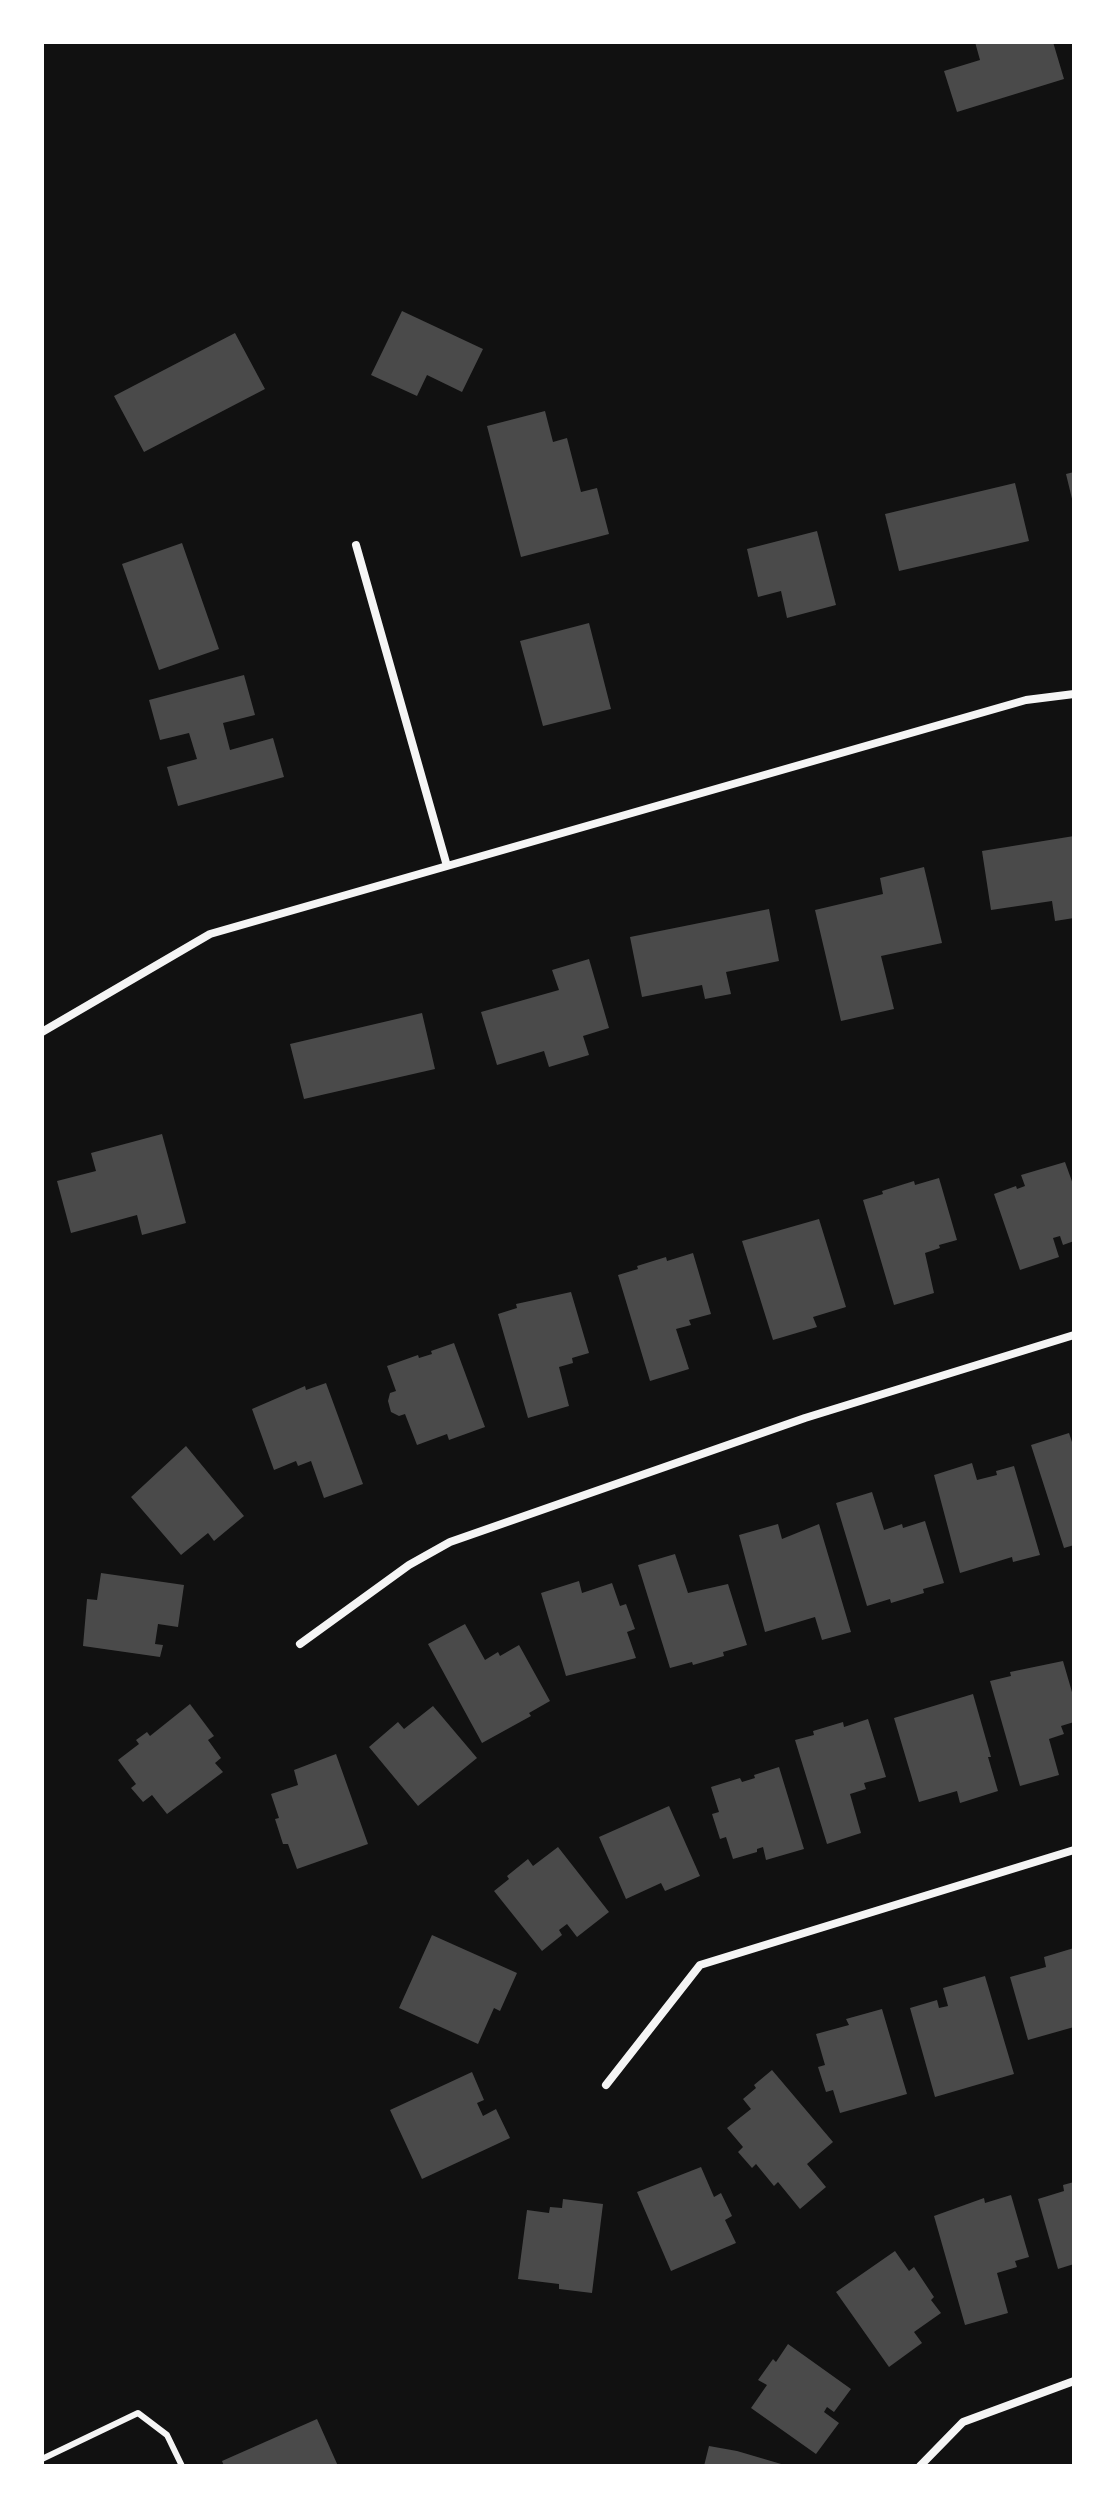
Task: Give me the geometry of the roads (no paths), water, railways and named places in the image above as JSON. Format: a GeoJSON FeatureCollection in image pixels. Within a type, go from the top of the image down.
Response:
{"type":"FeatureCollection","features":[{"type":"Feature","properties":{"kind":"street"},"geometry":{"type":"LineString","coordinates":[[356,545],[447,866]]}},
{"type":"Feature","properties":{"kind":"street"},"geometry":{"type":"LineString","coordinates":[[42,1032],[210,934],[1026,700],[1074,694]]}},
{"type":"Feature","properties":{"kind":"street"},"geometry":{"type":"LineString","coordinates":[[300,1644],[409,1565],[450,1542],[805,1418],[1074,1335]]}},
{"type":"Feature","properties":{"kind":"street"},"geometry":{"type":"LineString","coordinates":[[606,2085],[700,1965],[1074,1850]]}},
{"type":"Feature","properties":{"kind":"street"},"geometry":{"type":"LineString","coordinates":[[920,2466],[963,2422],[1074,2381]]}},
{"type":"Feature","properties":{"kind":"lane"},"geometry":{"type":"LineString","coordinates":[[42,2459],[138,2413],[167,2435],[182,2466]]}}]}
